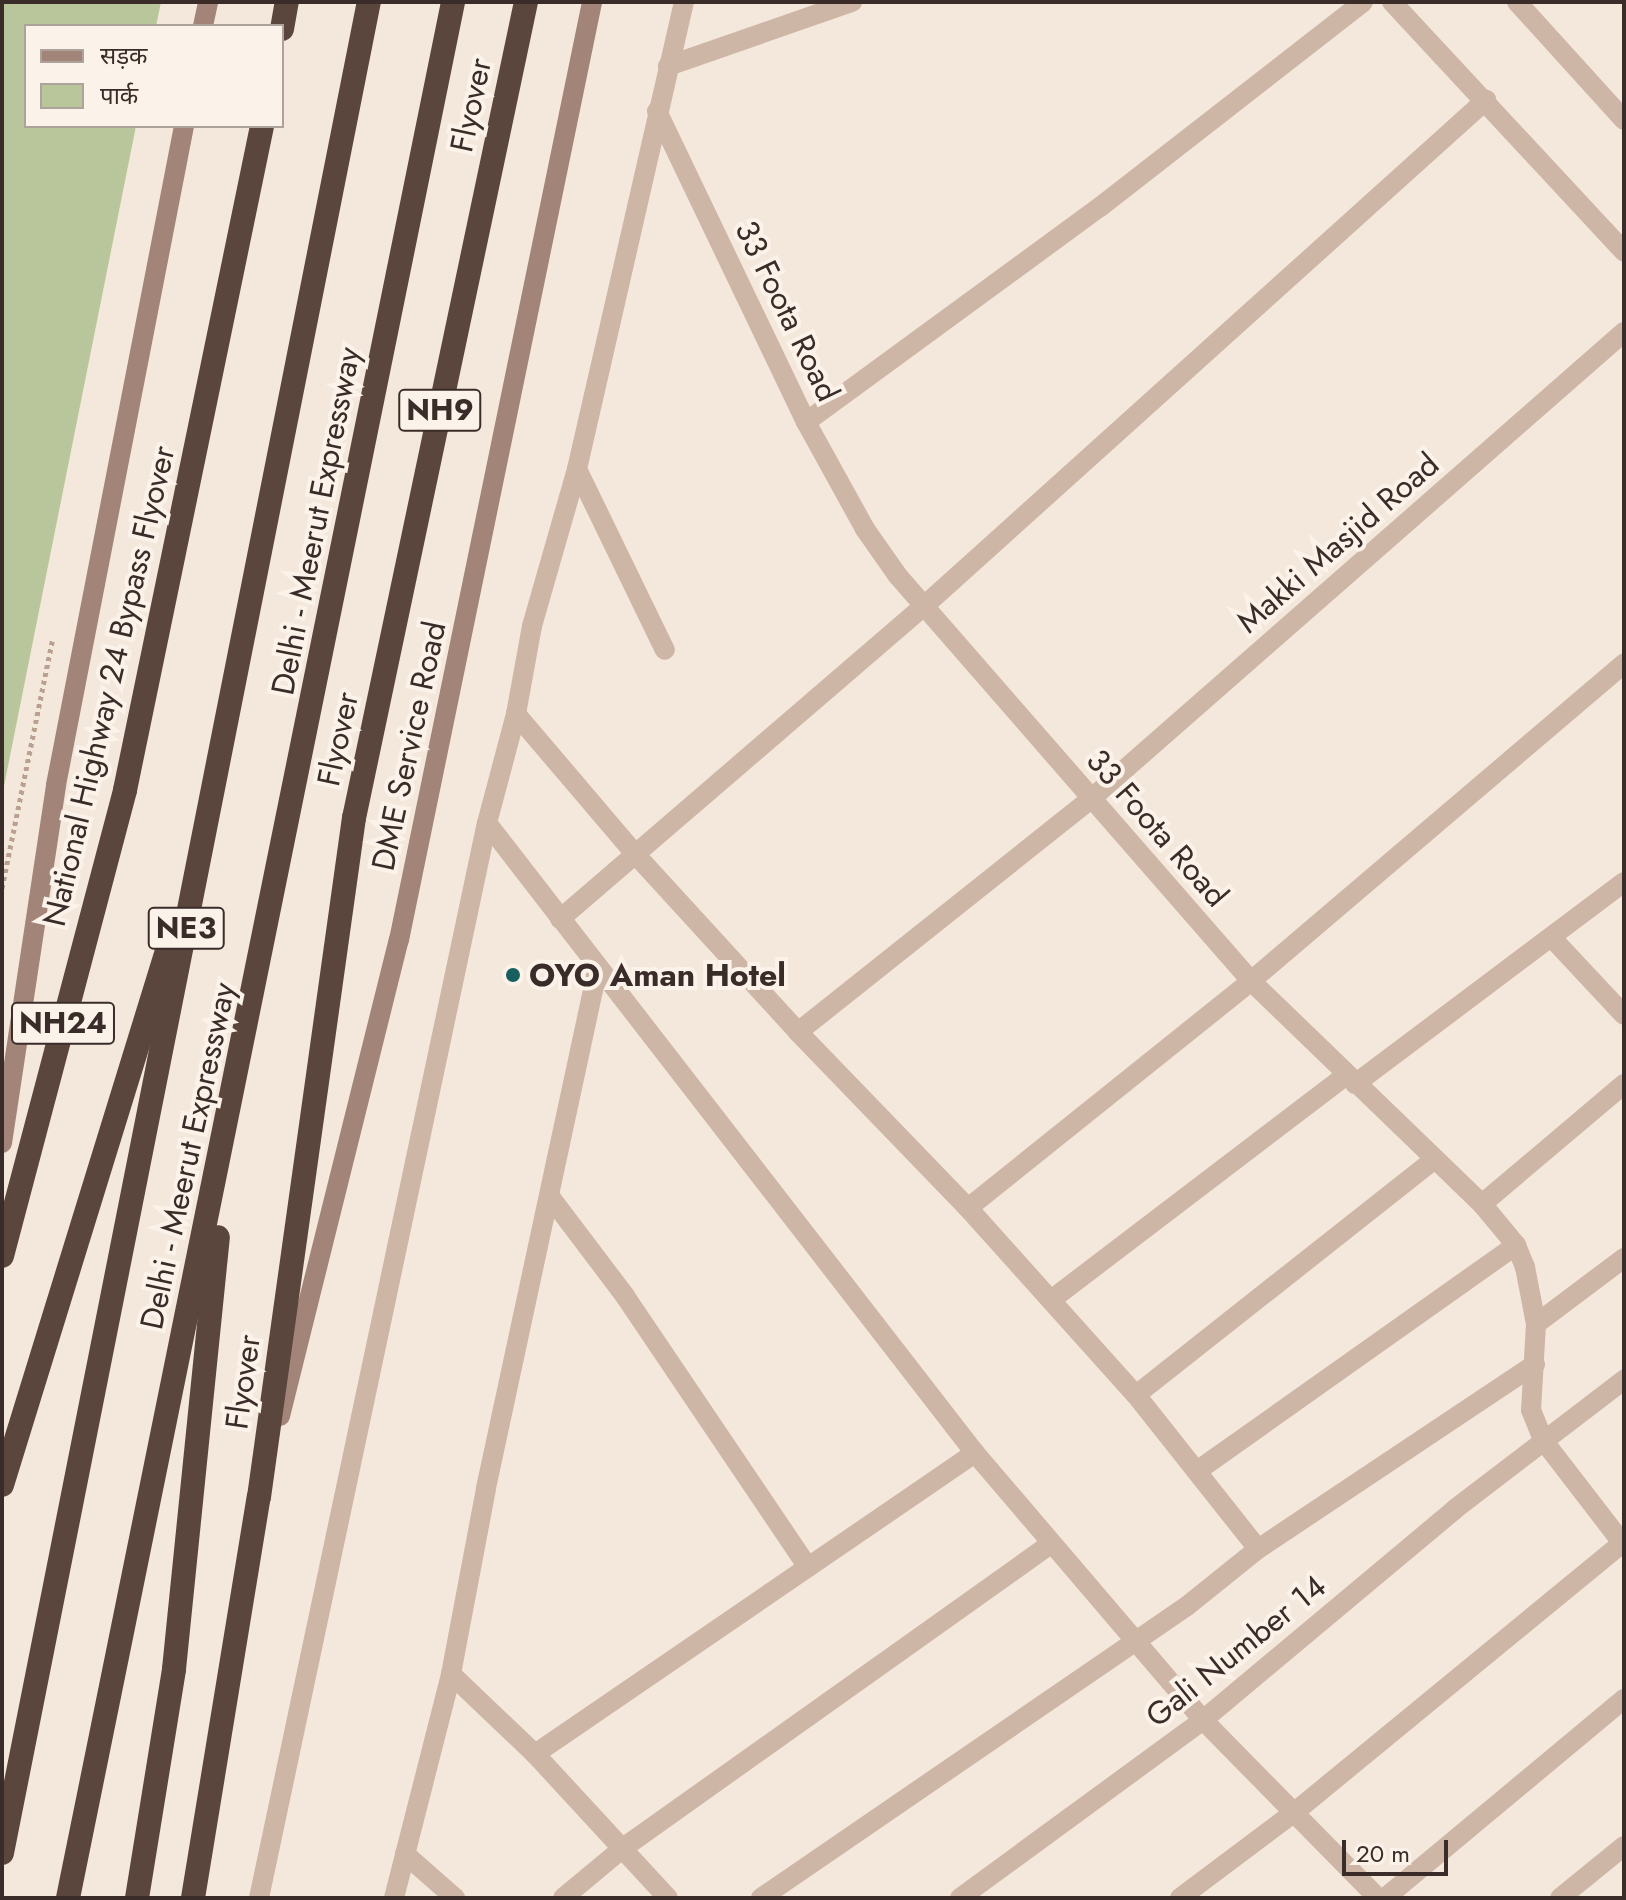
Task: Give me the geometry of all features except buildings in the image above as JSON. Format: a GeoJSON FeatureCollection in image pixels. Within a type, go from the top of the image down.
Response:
{"type":"FeatureCollection","features":[{"type":"Feature","properties":{"kind":"highway"},"geometry":{"type":"LineString","coordinates":[[283,24],[287,2]]}},
{"type":"Feature","properties":{"kind":"highway","name":"Delhi - Meerut Expressway"},"geometry":{"type":"LineString","coordinates":[[2,1853],[369,2]]}},
{"type":"Feature","properties":{"kind":"highway","name":"Delhi - Meerut Expressway"},"geometry":{"type":"LineString","coordinates":[[68,1898],[232,1104],[453,2]]}},
{"type":"Feature","properties":{"kind":"highway","name":"Flyover"},"geometry":{"type":"LineString","coordinates":[[193,1898],[259,1497],[354,818],[526,2]]}},
{"type":"Feature","properties":{"kind":"highway","name":"National Highway 24 Bypass Flyover"},"geometry":{"type":"LineString","coordinates":[[2,1256],[125,790],[262,128]]}},
{"type":"Feature","properties":{"kind":"highway"},"geometry":{"type":"LineString","coordinates":[[2,1485],[208,819]]}},
{"type":"Feature","properties":{"kind":"highway"},"geometry":{"type":"LineString","coordinates":[[137,1898],[174,1669],[232,1104]]}},
{"type":"Feature","properties":{"kind":"street"},"geometry":{"type":"LineString","coordinates":[[203,24],[208,2]]}},
{"type":"Feature","properties":{"kind":"street","name":"DME Service Road"},"geometry":{"type":"LineString","coordinates":[[259,1497],[399,940],[592,2]]}},
{"type":"Feature","properties":{"kind":"street"},"geometry":{"type":"LineString","coordinates":[[259,1898],[487,823],[516,714],[532,626],[577,469],[684,2]]}},
{"type":"Feature","properties":{"kind":"street"},"geometry":{"type":"LineString","coordinates":[[668,66],[852,2]]}},
{"type":"Feature","properties":{"kind":"street"},"geometry":{"type":"LineString","coordinates":[[806,422],[1100,207],[1363,2]]}},
{"type":"Feature","properties":{"kind":"street"},"geometry":{"type":"LineString","coordinates":[[1392,2],[1624,252]]}},
{"type":"Feature","properties":{"kind":"street"},"geometry":{"type":"LineString","coordinates":[[1517,2],[1624,120]]}},
{"type":"Feature","properties":{"kind":"street"},"geometry":{"type":"LineString","coordinates":[[560,919],[923,607],[1486,100]]}},
{"type":"Feature","properties":{"kind":"street","name":"33 Foota Road"},"geometry":{"type":"LineString","coordinates":[[657,111],[806,422],[865,529],[923,607],[1251,981],[1350,1080],[1482,1204],[1516,1245],[1525,1267],[1536,1324],[1531,1410],[1543,1440],[1623,1543]]}},
{"type":"Feature","properties":{"kind":"street"},"geometry":{"type":"LineString","coordinates":[[2,1143],[56,785],[184,128]]}},
{"type":"Feature","properties":{"kind":"street","name":"Makki Masjid Road"},"geometry":{"type":"LineString","coordinates":[[798,1032],[1092,798],[1624,332]]}},
{"type":"Feature","properties":{"kind":"street"},"geometry":{"type":"LineString","coordinates":[[577,469],[665,650]]}},
{"type":"Feature","properties":{"kind":"street"},"geometry":{"type":"LineString","coordinates":[[968,1208],[1251,981],[1624,664]]}},
{"type":"Feature","properties":{"kind":"street"},"geometry":{"type":"LineString","coordinates":[[516,714],[636,855],[798,1032],[968,1208],[1136,1395],[1258,1549]]}},
{"type":"Feature","properties":{"kind":"street"},"geometry":{"type":"LineString","coordinates":[[487,823],[975,1453],[1203,1720],[1296,1811],[1378,1898]]}},
{"type":"Feature","properties":{"kind":"street"},"geometry":{"type":"LineString","coordinates":[[1051,1300],[1350,1080],[1552,938],[1624,882]]}},
{"type":"Feature","properties":{"kind":"street"},"geometry":{"type":"LineString","coordinates":[[1552,938],[1624,1015]]}},
{"type":"Feature","properties":{"kind":"street"},"geometry":{"type":"LineString","coordinates":[[394,1898],[451,1674],[486,1488],[551,1198],[576,1058],[598,967]]}},
{"type":"Feature","properties":{"kind":"street"},"geometry":{"type":"LineString","coordinates":[[1482,1204],[1624,1084]]}},
{"type":"Feature","properties":{"kind":"street"},"geometry":{"type":"LineString","coordinates":[[1136,1395],[1434,1160]]}},
{"type":"Feature","properties":{"kind":"street"},"geometry":{"type":"LineString","coordinates":[[551,1198],[625,1296],[808,1567]]}},
{"type":"Feature","properties":{"kind":"street"},"geometry":{"type":"LineString","coordinates":[[1197,1471],[1516,1245]]}},
{"type":"Feature","properties":{"kind":"street"},"geometry":{"type":"LineString","coordinates":[[1536,1324],[1624,1258]]}},
{"type":"Feature","properties":{"kind":"street"},"geometry":{"type":"LineString","coordinates":[[761,1898],[1187,1606],[1258,1549],[1535,1364]]}},
{"type":"Feature","properties":{"kind":"street","name":"Gali Number 14"},"geometry":{"type":"LineString","coordinates":[[960,1898],[1203,1720],[1455,1509],[1624,1380]]}},
{"type":"Feature","properties":{"kind":"street"},"geometry":{"type":"LineString","coordinates":[[535,1754],[975,1453]]}},
{"type":"Feature","properties":{"kind":"street"},"geometry":{"type":"LineString","coordinates":[[563,1898],[623,1848],[1052,1543]]}},
{"type":"Feature","properties":{"kind":"street"},"geometry":{"type":"LineString","coordinates":[[1180,1898],[1296,1811],[1623,1543]]}},
{"type":"Feature","properties":{"kind":"street"},"geometry":{"type":"LineString","coordinates":[[451,1674],[535,1754],[668,1898]]}},
{"type":"Feature","properties":{"kind":"street"},"geometry":{"type":"LineString","coordinates":[[1385,1898],[1624,1699]]}},
{"type":"Feature","properties":{"kind":"street"},"geometry":{"type":"LineString","coordinates":[[1560,1898],[1624,1846]]}},
{"type":"Feature","properties":{"kind":"street"},"geometry":{"type":"LineString","coordinates":[[405,1854],[455,1898]]}},
{"type":"Feature","properties":{"kind":"green space"},"geometry":{"type":"Polygon","coordinates":[[[2,2],[161,2],[156,24],[24,24],[24,128],[136,128],[2,796],[2,2]]]}},
{"type":"Feature","properties":{"kind":"place","name":"OYO Aman Hotel"},"geometry":{"type":"Point","coordinates":[513,975]}}]}
